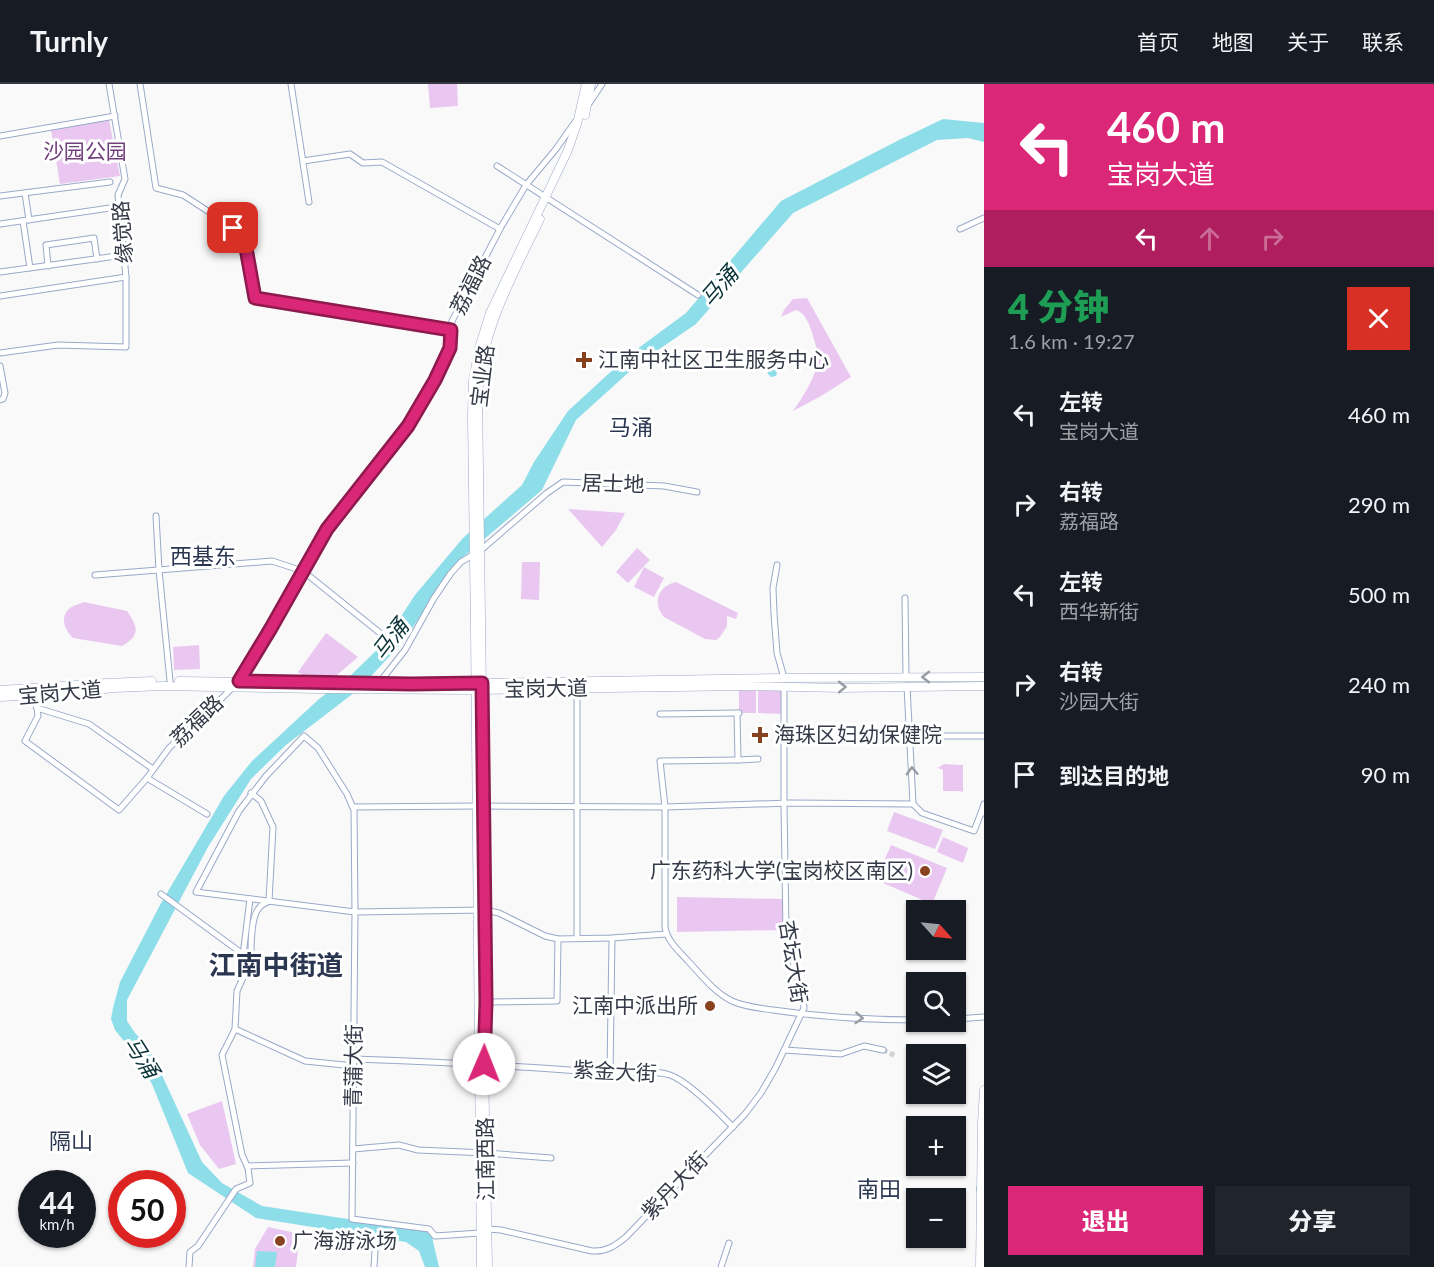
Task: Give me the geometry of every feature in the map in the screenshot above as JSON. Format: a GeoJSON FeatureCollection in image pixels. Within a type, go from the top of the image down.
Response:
{"type":"FeatureCollection","features":[{"type":"Feature","properties":{"kind":"main road","name":"宝业路"},"geometry":{"type":"LineString","coordinates":[[479,687],[477,518],[478,410],[482,361],[496,311],[568,150],[586,84]]}},
{"type":"Feature","properties":{"kind":"main road","name":"宝业路"},"geometry":{"type":"LineString","coordinates":[[548,199],[574,150],[591,84]]}},
{"type":"Feature","properties":{"kind":"main road","name":"宝岗大道"},"geometry":{"type":"LineString","coordinates":[[479,687],[784,678],[984,676]]}},
{"type":"Feature","properties":{"kind":"main road"},"geometry":{"type":"LineString","coordinates":[[784,678],[784,687]]}},
{"type":"Feature","properties":{"kind":"main road","name":"宝岗大道"},"geometry":{"type":"LineString","coordinates":[[0,690],[170,681],[317,689],[984,686]]}},
{"type":"Feature","properties":{"kind":"main road","name":"宝岗大道"},"geometry":{"type":"LineString","coordinates":[[0,697],[137,687],[235,684],[379,683],[412,687]]}},
{"type":"Feature","properties":{"kind":"main road"},"geometry":{"type":"LineString","coordinates":[[479,687],[481,1064]]}},
{"type":"Feature","properties":{"kind":"main road"},"geometry":{"type":"LineString","coordinates":[[481,909],[486,1002],[481,1064]]}},
{"type":"Feature","properties":{"kind":"main road","name":"江南西路"},"geometry":{"type":"LineString","coordinates":[[481,1064],[484,1231],[488,1267]]}},
{"type":"Feature","properties":{"kind":"main road"},"geometry":{"type":"LineString","coordinates":[[980,1267],[984,1090]]}},
{"type":"Feature","properties":{"kind":"main road"},"geometry":{"type":"LineString","coordinates":[[481,1267],[484,1231]]}},
{"type":"Feature","properties":{"kind":"street","name":"缘觉路"},"geometry":{"type":"LineString","coordinates":[[0,353],[58,345],[126,347],[126,277],[118,195],[125,179],[109,84]]}},
{"type":"Feature","properties":{"kind":"street"},"geometry":{"type":"LineString","coordinates":[[140,84],[156,188],[183,195],[240,232],[244,237],[255,298],[451,330]]}},
{"type":"Feature","properties":{"kind":"street"},"geometry":{"type":"LineString","coordinates":[[291,84],[309,202]]}},
{"type":"Feature","properties":{"kind":"street"},"geometry":{"type":"LineString","coordinates":[[587,106],[602,84]]}},
{"type":"Feature","properties":{"kind":"street"},"geometry":{"type":"LineString","coordinates":[[0,136],[115,116]]}},
{"type":"Feature","properties":{"kind":"street","name":"荔福路"},"geometry":{"type":"LineString","coordinates":[[37,708],[38,716],[26,741],[119,810],[169,748],[235,684],[271,628],[327,529],[408,426],[440,370],[450,348],[452,321],[500,229],[526,185],[556,149],[579,116]]}},
{"type":"Feature","properties":{"kind":"street"},"geometry":{"type":"LineString","coordinates":[[303,161],[350,154],[363,163],[382,162],[500,229]]}},
{"type":"Feature","properties":{"kind":"street"},"geometry":{"type":"LineString","coordinates":[[497,166],[698,295]]}},
{"type":"Feature","properties":{"kind":"street"},"geometry":{"type":"LineString","coordinates":[[0,196],[110,182]]}},
{"type":"Feature","properties":{"kind":"street"},"geometry":{"type":"LineString","coordinates":[[25,193],[30,268]]}},
{"type":"Feature","properties":{"kind":"street"},"geometry":{"type":"LineString","coordinates":[[0,224],[110,208]]}},
{"type":"Feature","properties":{"kind":"street"},"geometry":{"type":"LineString","coordinates":[[960,229],[984,218]]}},
{"type":"Feature","properties":{"kind":"street"},"geometry":{"type":"LineString","coordinates":[[48,266],[46,245],[94,238],[97,259]]}},
{"type":"Feature","properties":{"kind":"street"},"geometry":{"type":"LineString","coordinates":[[0,272],[124,255]]}},
{"type":"Feature","properties":{"kind":"street"},"geometry":{"type":"LineString","coordinates":[[0,296],[126,277]]}},
{"type":"Feature","properties":{"kind":"street"},"geometry":{"type":"LineString","coordinates":[[0,366],[4,393],[3,399],[0,400]]}},
{"type":"Feature","properties":{"kind":"street","name":"居士地"},"geometry":{"type":"LineString","coordinates":[[379,683],[405,650],[435,598],[460,562],[477,552],[563,482],[664,486],[697,492]]}},
{"type":"Feature","properties":{"kind":"street"},"geometry":{"type":"LineString","coordinates":[[156,516],[170,681]]}},
{"type":"Feature","properties":{"kind":"street"},"geometry":{"type":"LineString","coordinates":[[94,574],[272,561],[303,571],[385,637]]}},
{"type":"Feature","properties":{"kind":"street"},"geometry":{"type":"LineString","coordinates":[[777,565],[773,588],[774,614],[777,652],[784,678]]}},
{"type":"Feature","properties":{"kind":"street"},"geometry":{"type":"LineString","coordinates":[[905,598],[906,677]]}},
{"type":"Feature","properties":{"kind":"street"},"geometry":{"type":"LineString","coordinates":[[907,686],[913,804],[922,813],[974,831],[984,804]]}},
{"type":"Feature","properties":{"kind":"street","name":"杏坛大街"},"geometry":{"type":"LineString","coordinates":[[784,687],[786,931],[804,1003],[801,1014],[906,1020]]}},
{"type":"Feature","properties":{"kind":"street"},"geometry":{"type":"LineString","coordinates":[[577,689],[577,938]]}},
{"type":"Feature","properties":{"kind":"street"},"geometry":{"type":"LineString","coordinates":[[32,696],[37,708],[89,724],[153,769]]}},
{"type":"Feature","properties":{"kind":"street"},"geometry":{"type":"LineString","coordinates":[[660,714],[738,713],[738,760]]}},
{"type":"Feature","properties":{"kind":"street"},"geometry":{"type":"LineString","coordinates":[[666,934],[558,939],[538,933],[499,914],[481,909],[355,912],[196,892],[251,793],[304,736],[318,747],[353,807],[913,804]]}},
{"type":"Feature","properties":{"kind":"street"},"geometry":{"type":"LineString","coordinates":[[911,736],[984,736]]}},
{"type":"Feature","properties":{"kind":"street"},"geometry":{"type":"LineString","coordinates":[[759,759],[660,761],[665,807],[664,916],[666,934],[691,965],[726,998],[740,1005],[801,1014]]}},
{"type":"Feature","properties":{"kind":"street"},"geometry":{"type":"LineString","coordinates":[[147,778],[207,814]]}},
{"type":"Feature","properties":{"kind":"street"},"geometry":{"type":"LineString","coordinates":[[251,793],[261,801],[273,827],[268,901]]}},
{"type":"Feature","properties":{"kind":"street","name":"青蒲大街"},"geometry":{"type":"LineString","coordinates":[[352,1219],[355,912],[353,807]]}},
{"type":"Feature","properties":{"kind":"street"},"geometry":{"type":"LineString","coordinates":[[161,894],[251,960]]}},
{"type":"Feature","properties":{"kind":"street"},"geometry":{"type":"LineString","coordinates":[[243,955],[250,899]]}},
{"type":"Feature","properties":{"kind":"street"},"geometry":{"type":"LineString","coordinates":[[189,1267],[190,1252],[198,1246],[236,1188],[250,1184],[222,1055],[235,1029],[237,991],[251,960],[255,916],[259,907],[268,901]]}},
{"type":"Feature","properties":{"kind":"street"},"geometry":{"type":"LineString","coordinates":[[610,1073],[612,938]]}},
{"type":"Feature","properties":{"kind":"street"},"geometry":{"type":"LineString","coordinates":[[486,1002],[556,1001],[558,939]]}},
{"type":"Feature","properties":{"kind":"street","name":"紫丹大街"},"geometry":{"type":"LineString","coordinates":[[352,1219],[429,1229],[435,1236],[510,1231],[592,1251],[611,1248],[626,1237],[734,1127],[760,1093],[785,1050],[801,1014]]}},
{"type":"Feature","properties":{"kind":"street"},"geometry":{"type":"LineString","coordinates":[[966,1018],[984,1017]]}},
{"type":"Feature","properties":{"kind":"street"},"geometry":{"type":"LineString","coordinates":[[235,1029],[305,1061],[354,1066]]}},
{"type":"Feature","properties":{"kind":"street"},"geometry":{"type":"LineString","coordinates":[[785,1050],[841,1054],[864,1046],[883,1050]]}},
{"type":"Feature","properties":{"kind":"street","name":"紫金大街"},"geometry":{"type":"LineString","coordinates":[[354,1059],[481,1064],[610,1073],[660,1073],[680,1080],[734,1127]]}},
{"type":"Feature","properties":{"kind":"street"},"geometry":{"type":"LineString","coordinates":[[353,1149],[399,1145],[418,1150],[551,1158]]}},
{"type":"Feature","properties":{"kind":"street"},"geometry":{"type":"LineString","coordinates":[[247,1166],[352,1163]]}},
{"type":"Feature","properties":{"kind":"street"},"geometry":{"type":"LineString","coordinates":[[722,1267],[729,1243]]}},
{"type":"Feature","properties":{"kind":"street"},"geometry":{"type":"LineString","coordinates":[[374,1267],[375,1251]]}},
{"type":"Feature","properties":{"kind":"green space"},"geometry":{"type":"Polygon","coordinates":[[[428,84],[457,84],[458,106],[430,108],[428,84]]]}},
{"type":"Feature","properties":{"kind":"green space","name":"沙园公园"},"geometry":{"type":"Polygon","coordinates":[[[109,120],[120,176],[60,184],[51,130],[109,120]]]}},
{"type":"Feature","properties":{"kind":"green space"},"geometry":{"type":"Polygon","coordinates":[[[807,298],[851,377],[793,411],[813,376],[817,364],[817,350],[810,327],[803,315],[796,310],[781,317],[793,299],[807,298]]]}},
{"type":"Feature","properties":{"kind":"green space"},"geometry":{"type":"Polygon","coordinates":[[[568,509],[625,513],[616,530],[602,547],[568,509]]]}},
{"type":"Feature","properties":{"kind":"green space"},"geometry":{"type":"Polygon","coordinates":[[[637,548],[650,560],[628,583],[616,572],[637,548]]]}},
{"type":"Feature","properties":{"kind":"green space"},"geometry":{"type":"Polygon","coordinates":[[[522,562],[540,562],[539,600],[521,599],[522,562]]]}},
{"type":"Feature","properties":{"kind":"green space"},"geometry":{"type":"Polygon","coordinates":[[[644,567],[664,578],[654,597],[634,587],[644,567]]]}},
{"type":"Feature","properties":{"kind":"green space"},"geometry":{"type":"Polygon","coordinates":[[[676,582],[738,613],[736,619],[727,616],[727,626],[716,640],[705,639],[664,617],[658,606],[659,596],[665,587],[676,582]]]}},
{"type":"Feature","properties":{"kind":"green space"},"geometry":{"type":"Polygon","coordinates":[[[84,602],[127,611],[134,622],[135,634],[122,646],[73,638],[66,627],[65,615],[70,608],[84,602]]]}},
{"type":"Feature","properties":{"kind":"green space"},"geometry":{"type":"Polygon","coordinates":[[[326,633],[358,657],[337,675],[305,677],[298,672],[326,633]]]}},
{"type":"Feature","properties":{"kind":"green space"},"geometry":{"type":"Polygon","coordinates":[[[199,645],[200,669],[174,670],[173,647],[199,645]]]}},
{"type":"Feature","properties":{"kind":"green space"},"geometry":{"type":"Polygon","coordinates":[[[739,689],[756,689],[756,713],[739,713],[739,689]]]}},
{"type":"Feature","properties":{"kind":"green space"},"geometry":{"type":"Polygon","coordinates":[[[758,689],[782,690],[781,714],[758,713],[758,689]]]}},
{"type":"Feature","properties":{"kind":"green space"},"geometry":{"type":"Polygon","coordinates":[[[944,764],[963,765],[963,792],[943,791],[943,770],[938,768],[944,764]]]}},
{"type":"Feature","properties":{"kind":"green space"},"geometry":{"type":"Polygon","coordinates":[[[894,812],[943,830],[935,849],[887,831],[894,812]]]}},
{"type":"Feature","properties":{"kind":"green space"},"geometry":{"type":"Polygon","coordinates":[[[943,837],[968,848],[963,863],[937,852],[943,837]]]}},
{"type":"Feature","properties":{"kind":"green space"},"geometry":{"type":"Polygon","coordinates":[[[891,845],[947,868],[934,900],[923,900],[876,880],[891,845]]]}},
{"type":"Feature","properties":{"kind":"green space"},"geometry":{"type":"Polygon","coordinates":[[[677,897],[783,899],[784,930],[677,932],[677,897]]]}},
{"type":"Feature","properties":{"kind":"green space"},"geometry":{"type":"Polygon","coordinates":[[[222,1101],[236,1164],[219,1169],[200,1145],[187,1114],[222,1101]]]}},
{"type":"Feature","properties":{"kind":"green space","name":"广海游泳场"},"geometry":{"type":"Polygon","coordinates":[[[268,1227],[300,1234],[296,1267],[253,1267],[255,1249],[268,1227]]]}},
{"type":"Feature","properties":{"kind":"water"},"geometry":{"type":"Polygon","coordinates":[[[943,119],[984,123],[984,142],[968,138],[937,140],[793,213],[696,324],[639,363],[576,420],[542,490],[455,564],[403,642],[359,689],[286,745],[251,779],[208,847],[127,1000],[127,1021],[149,1047],[202,1162],[222,1183],[262,1206],[427,1231],[432,1237],[439,1267],[425,1267],[419,1251],[406,1242],[256,1218],[188,1173],[152,1084],[132,1051],[115,1030],[111,1019],[120,982],[160,905],[224,796],[252,761],[319,699],[350,676],[383,644],[415,595],[463,538],[522,485],[534,462],[568,411],[629,355],[686,313],[781,201],[943,119]]]}},
{"type":"Feature","properties":{"kind":"water"},"geometry":{"type":"Polygon","coordinates":[[[777,349],[782,352],[783,358],[776,367],[776,376],[771,377],[767,370],[772,366],[772,354],[777,349]]]}},
{"type":"Feature","properties":{"kind":"water"},"geometry":{"type":"Polygon","coordinates":[[[257,1251],[277,1252],[275,1267],[255,1267],[257,1251]]]}},
{"type":"Feature","properties":{"kind":"tunnel"},"geometry":{"type":"LineString","coordinates":[[883,1050],[896,1056]]}},
{"type":"Feature","properties":{"kind":"place","name":"江南中社区卫生服务中心"},"geometry":{"type":"Point","coordinates":[584,360]}},
{"type":"Feature","properties":{"kind":"place","name":"海珠区妇幼保健院"},"geometry":{"type":"Point","coordinates":[760,735]}},
{"type":"Feature","properties":{"kind":"place","name":"广东药科大学(宝岗校区南区)"},"geometry":{"type":"Point","coordinates":[925,871]}},
{"type":"Feature","properties":{"kind":"place","name":"江南中派出所"},"geometry":{"type":"Point","coordinates":[710,1006]}},
{"type":"Feature","properties":{"kind":"place","name":"广海游泳场"},"geometry":{"type":"Point","coordinates":[280,1241]}},
{"type":"Feature","properties":{"kind":"district","name":"马涌"},"geometry":{"type":"Point","coordinates":[631,427]}},
{"type":"Feature","properties":{"kind":"district","name":"西基东"},"geometry":{"type":"Point","coordinates":[203,556]}},
{"type":"Feature","properties":{"kind":"district","name":"江南中街道"},"geometry":{"type":"Point","coordinates":[276,966]}},
{"type":"Feature","properties":{"kind":"district","name":"隔山"},"geometry":{"type":"Point","coordinates":[71,1141]}},
{"type":"Feature","properties":{"kind":"district","name":"南田"},"geometry":{"type":"Point","coordinates":[879,1189]}},
{"type":"Feature","properties":{"kind":"route"},"geometry":{"type":"LineString","coordinates":[[233,228],[244,237],[255,298],[451,330],[450,348],[435,380],[408,426],[327,529],[239,681],[482,683],[486,1002],[484,1064]]}}]}
